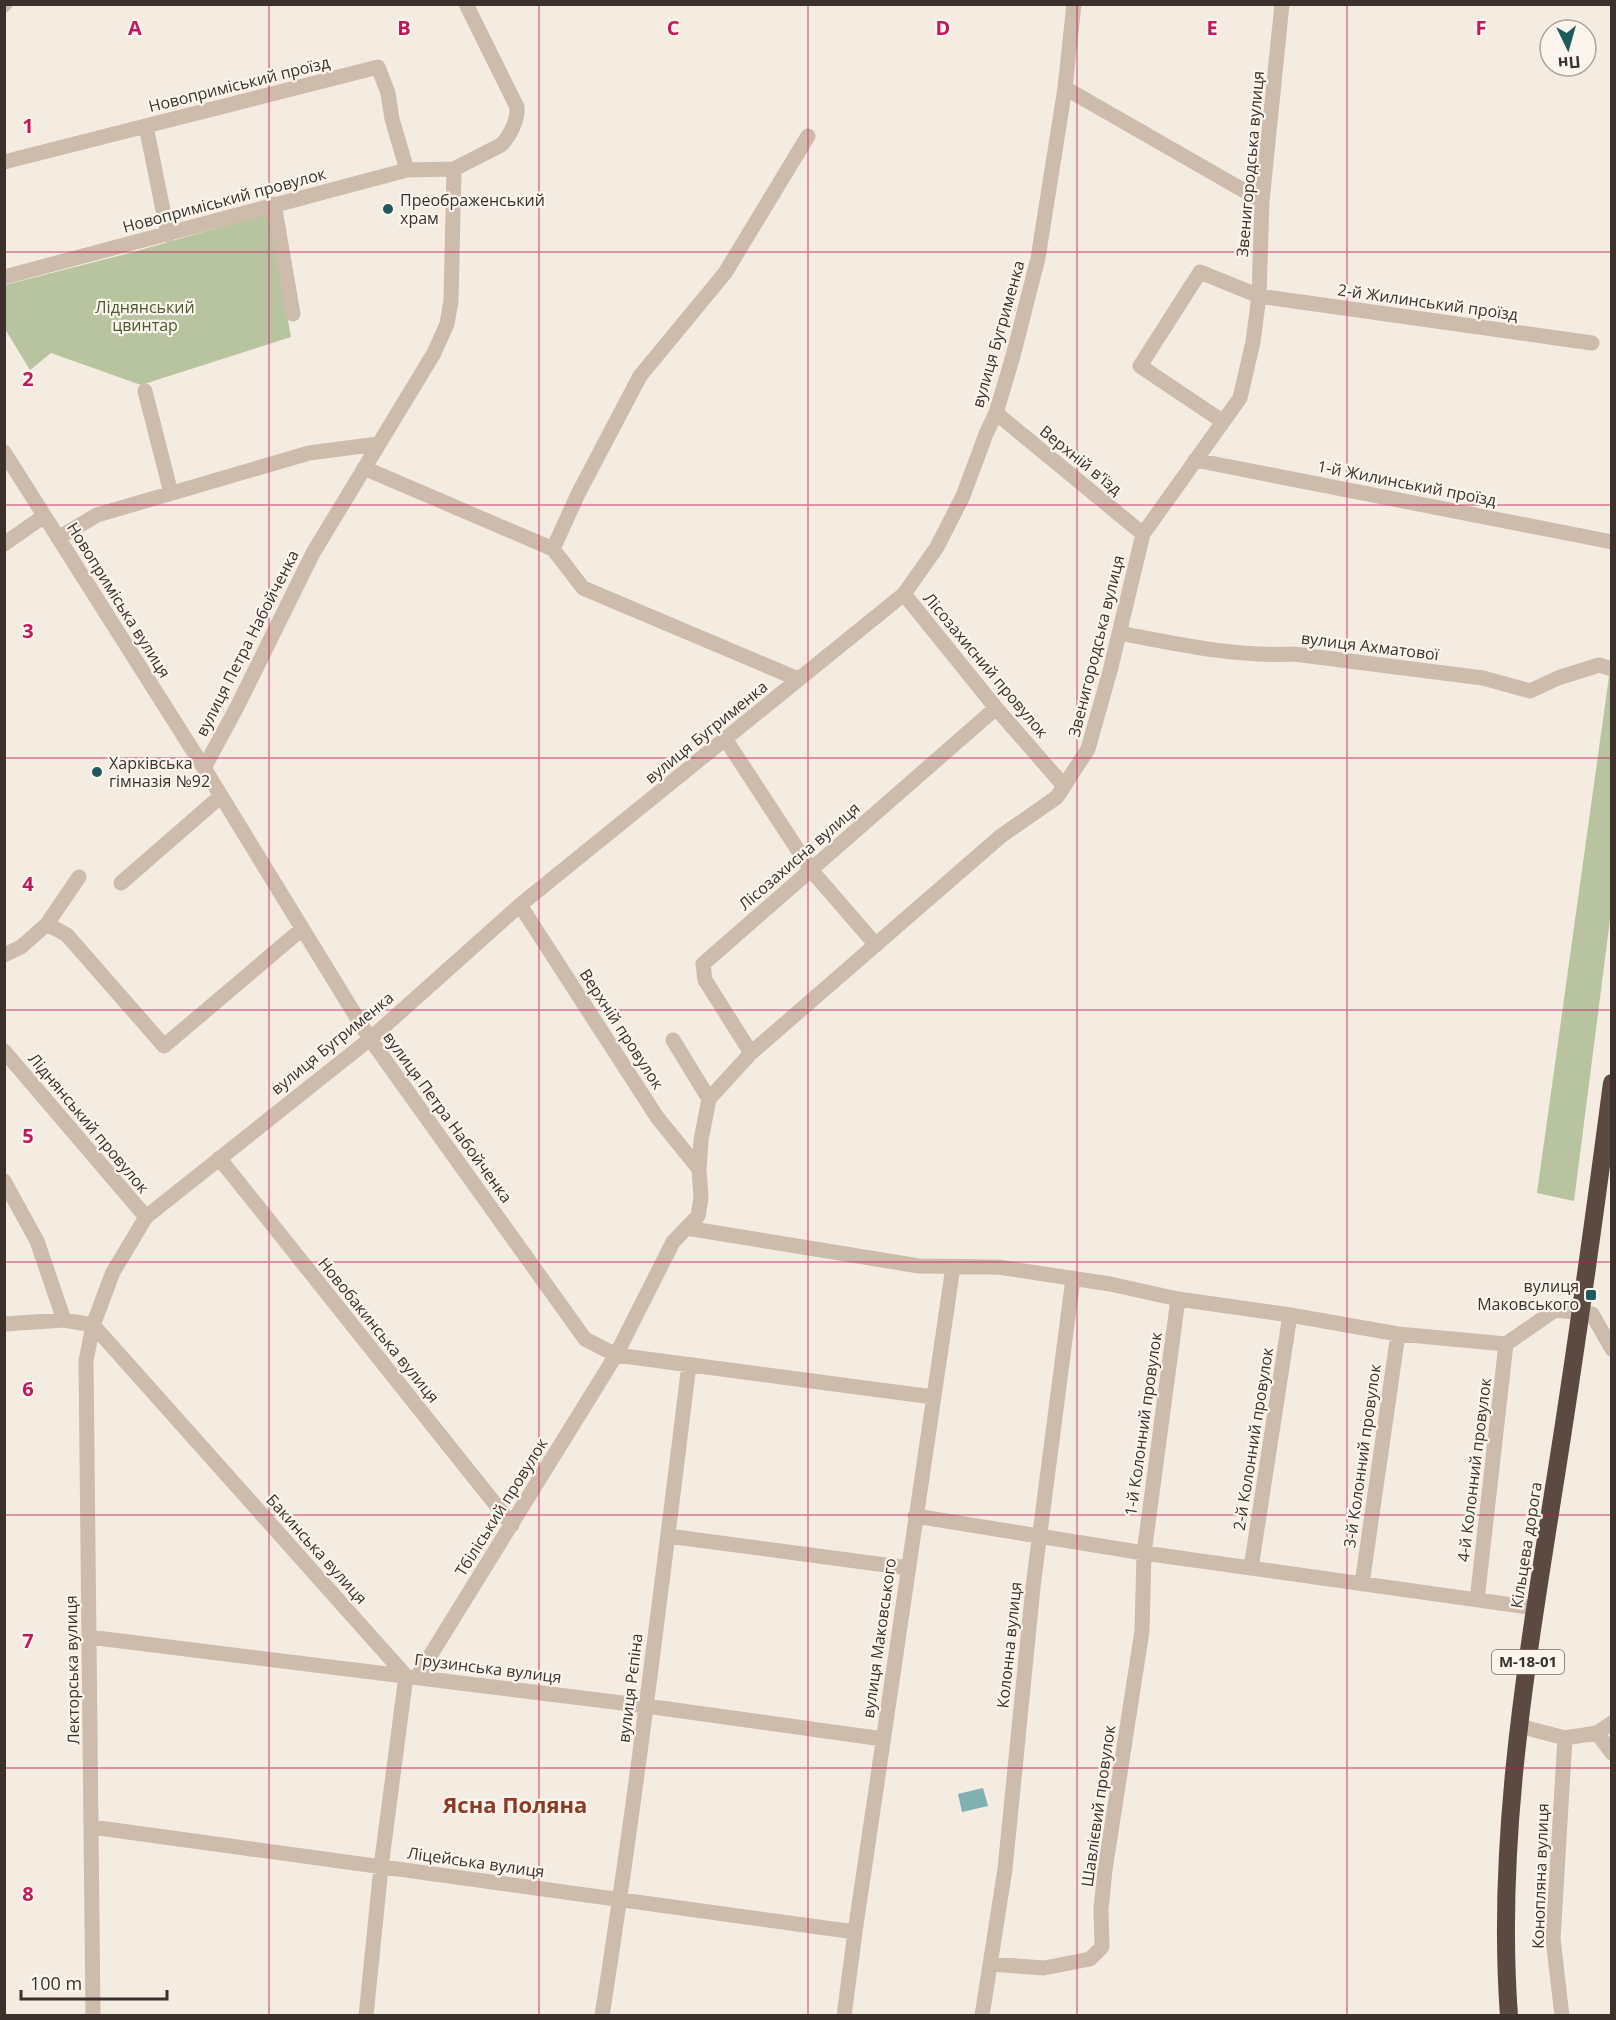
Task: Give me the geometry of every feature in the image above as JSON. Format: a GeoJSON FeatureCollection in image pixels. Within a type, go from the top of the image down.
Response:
{"type":"FeatureCollection","features":[{"type":"Feature","properties":{"kind":"highway","name":"Кільцева дорога"},"geometry":{"type":"LineString","coordinates":[[1509,2016],[1506,1902],[1519,1726],[1535,1608],[1582,1311],[1611,1083]]}},
{"type":"Feature","properties":{"kind":"street"},"geometry":{"type":"LineString","coordinates":[[454,170],[501,145],[507,139],[517,115],[517,107],[466,4]]}},
{"type":"Feature","properties":{"kind":"street","name":"вулиця Бугрименка"},"geometry":{"type":"LineString","coordinates":[[93,1325],[113,1272],[146,1217],[370,1039],[520,905],[904,594],[937,547],[963,496],[996,413],[1013,356],[1038,258],[1065,88],[1074,4]]}},
{"type":"Feature","properties":{"kind":"street","name":"Звенигородська вулиця"},"geometry":{"type":"LineString","coordinates":[[709,1099],[752,1053],[1001,836],[1057,797],[1088,749],[1143,534],[1240,398],[1259,296],[1262,201],[1282,4]]}},
{"type":"Feature","properties":{"kind":"street","name":"Новоприміський проїзд"},"geometry":{"type":"LineString","coordinates":[[4,162],[378,67],[388,93],[392,119],[407,170]]}},
{"type":"Feature","properties":{"kind":"street"},"geometry":{"type":"LineString","coordinates":[[1065,88],[1262,201]]}},
{"type":"Feature","properties":{"kind":"street"},"geometry":{"type":"LineString","coordinates":[[146,126],[168,235]]}},
{"type":"Feature","properties":{"kind":"street"},"geometry":{"type":"LineString","coordinates":[[553,549],[578,494],[640,376],[724,273],[808,136]]}},
{"type":"Feature","properties":{"kind":"street","name":"Новоприміський провулок"},"geometry":{"type":"LineString","coordinates":[[4,277],[407,170],[454,170]]}},
{"type":"Feature","properties":{"kind":"street","name":"вулиця Петра Набойченка"},"geometry":{"type":"LineString","coordinates":[[454,170],[451,301],[447,324],[434,353],[313,553],[238,705],[204,768],[370,1039],[585,1339],[616,1354],[933,1397]]}},
{"type":"Feature","properties":{"kind":"street"},"geometry":{"type":"LineString","coordinates":[[274,204],[293,314]]}},
{"type":"Feature","properties":{"kind":"street","name":"2-й Жилинський проїзд"},"geometry":{"type":"LineString","coordinates":[[1222,421],[1140,366],[1200,272],[1259,296],[1592,343]]}},
{"type":"Feature","properties":{"kind":"street"},"geometry":{"type":"LineString","coordinates":[[145,391],[171,493]]}},
{"type":"Feature","properties":{"kind":"street","name":"Верхній в'їзд"},"geometry":{"type":"LineString","coordinates":[[996,413],[1143,534]]}},
{"type":"Feature","properties":{"kind":"street"},"geometry":{"type":"LineString","coordinates":[[58,538],[97,515],[171,493],[309,453],[378,444]]}},
{"type":"Feature","properties":{"kind":"street","name":"Новоприміська вулиця"},"geometry":{"type":"LineString","coordinates":[[4,452],[204,768]]}},
{"type":"Feature","properties":{"kind":"street","name":"1-й Жилинський проїзд"},"geometry":{"type":"LineString","coordinates":[[1195,460],[1611,542]]}},
{"type":"Feature","properties":{"kind":"street"},"geometry":{"type":"LineString","coordinates":[[364,468],[553,549],[583,588],[798,680]]}},
{"type":"Feature","properties":{"kind":"street"},"geometry":{"type":"LineString","coordinates":[[4,544],[44,516]]}},
{"type":"Feature","properties":{"kind":"street","name":"Лісозахисний провулок"},"geometry":{"type":"LineString","coordinates":[[904,594],[996,708],[1064,786]]}},
{"type":"Feature","properties":{"kind":"street","name":"вулиця Ахматової"},"geometry":{"type":"LineString","coordinates":[[1119,633],[1206,650],[1262,656],[1294,654],[1483,678],[1530,691],[1558,678],[1599,665],[1611,669]]}},
{"type":"Feature","properties":{"kind":"street","name":"Лісозахисна вулиця"},"geometry":{"type":"LineString","coordinates":[[752,1053],[705,980],[703,964],[996,708]]}},
{"type":"Feature","properties":{"kind":"street"},"geometry":{"type":"LineString","coordinates":[[726,740],[811,870],[876,945]]}},
{"type":"Feature","properties":{"kind":"street"},"geometry":{"type":"LineString","coordinates":[[121,883],[221,796]]}},
{"type":"Feature","properties":{"kind":"street"},"geometry":{"type":"LineString","coordinates":[[4,955],[21,946],[47,924],[80,877]]}},
{"type":"Feature","properties":{"kind":"street","name":"Верхній провулок"},"geometry":{"type":"LineString","coordinates":[[520,905],[657,1117],[699,1169]]}},
{"type":"Feature","properties":{"kind":"street"},"geometry":{"type":"LineString","coordinates":[[47,924],[67,936],[164,1046],[302,929]]}},
{"type":"Feature","properties":{"kind":"street"},"geometry":{"type":"LineString","coordinates":[[616,1354],[673,1242],[698,1216],[701,1198],[699,1169],[701,1140],[709,1099],[673,1040]]}},
{"type":"Feature","properties":{"kind":"street","name":"Ліднянський провулок"},"geometry":{"type":"LineString","coordinates":[[4,1051],[146,1217]]}},
{"type":"Feature","properties":{"kind":"street","name":"Новобакинська вулиця"},"geometry":{"type":"LineString","coordinates":[[219,1158],[512,1525]]}},
{"type":"Feature","properties":{"kind":"street"},"geometry":{"type":"LineString","coordinates":[[4,1181],[37,1241],[64,1320]]}},
{"type":"Feature","properties":{"kind":"street"},"geometry":{"type":"LineString","coordinates":[[686,1228],[918,1266],[998,1267],[1073,1278],[1178,1299],[1398,1334],[1506,1344],[1555,1310],[1582,1311],[1592,1314],[1611,1350]]}},
{"type":"Feature","properties":{"kind":"street","name":"вулиця Маковського"},"geometry":{"type":"LineString","coordinates":[[844,2016],[953,1266]]}},
{"type":"Feature","properties":{"kind":"street","name":"Колонна вулиця"},"geometry":{"type":"LineString","coordinates":[[982,2016],[1005,1869],[1033,1587],[1073,1278]]}},
{"type":"Feature","properties":{"kind":"street","name":"1-й Колонний провулок"},"geometry":{"type":"LineString","coordinates":[[1144,1553],[1178,1299]]}},
{"type":"Feature","properties":{"kind":"street","name":"2-й Колонний провулок"},"geometry":{"type":"LineString","coordinates":[[1251,1568],[1290,1315]]}},
{"type":"Feature","properties":{"kind":"street"},"geometry":{"type":"LineString","coordinates":[[4,1324],[64,1320],[93,1325]]}},
{"type":"Feature","properties":{"kind":"street","name":"Лекторська вулиця"},"geometry":{"type":"LineString","coordinates":[[93,1325],[86,1361],[93,2016]]}},
{"type":"Feature","properties":{"kind":"street","name":"Бакинська вулиця"},"geometry":{"type":"LineString","coordinates":[[93,1325],[411,1677]]}},
{"type":"Feature","properties":{"kind":"street","name":"3-й Колонний провулок"},"geometry":{"type":"LineString","coordinates":[[1362,1584],[1398,1334]]}},
{"type":"Feature","properties":{"kind":"street","name":"4-й Колонний провулок"},"geometry":{"type":"LineString","coordinates":[[1477,1600],[1506,1344]]}},
{"type":"Feature","properties":{"kind":"street","name":"Тбіліський провулок"},"geometry":{"type":"LineString","coordinates":[[411,1677],[512,1525],[616,1354]]}},
{"type":"Feature","properties":{"kind":"street","name":"вулиця Рєпіна"},"geometry":{"type":"LineString","coordinates":[[602,2016],[646,1706],[689,1365]]}},
{"type":"Feature","properties":{"kind":"street"},"geometry":{"type":"LineString","coordinates":[[915,1515],[1144,1553],[1535,1608]]}},
{"type":"Feature","properties":{"kind":"street"},"geometry":{"type":"LineString","coordinates":[[668,1536],[908,1568]]}},
{"type":"Feature","properties":{"kind":"street","name":"Шавлієвий провулок"},"geometry":{"type":"LineString","coordinates":[[990,1965],[1044,1968],[1090,1959],[1102,1947],[1101,1909],[1105,1870],[1142,1631],[1144,1553]]}},
{"type":"Feature","properties":{"kind":"street","name":"Грузинська вулиця"},"geometry":{"type":"LineString","coordinates":[[89,1636],[646,1706],[883,1739]]}},
{"type":"Feature","properties":{"kind":"street"},"geometry":{"type":"LineString","coordinates":[[366,2016],[381,1867],[411,1677]]}},
{"type":"Feature","properties":{"kind":"street"},"geometry":{"type":"LineString","coordinates":[[1519,1726],[1565,1738],[1597,1733],[1611,1723]]}},
{"type":"Feature","properties":{"kind":"street"},"geometry":{"type":"LineString","coordinates":[[1597,1733],[1611,1753]]}},
{"type":"Feature","properties":{"kind":"street","name":"Конопляна вулиця"},"geometry":{"type":"LineString","coordinates":[[1562,2016],[1553,1939],[1565,1738]]}},
{"type":"Feature","properties":{"kind":"street","name":"Ліцейська вулиця"},"geometry":{"type":"LineString","coordinates":[[92,1827],[855,1932]]}},
{"type":"Feature","properties":{"kind":"green space","name":"Ліднянський цвинтар"},"geometry":{"type":"Polygon","coordinates":[[[269,213],[291,337],[141,385],[51,353],[30,370],[5,329],[5,285],[137,251],[269,213]]]}},
{"type":"Feature","properties":{"kind":"green space"},"geometry":{"type":"Polygon","coordinates":[[[1611,662],[1611,912],[1574,1201],[1537,1193],[1611,662]]]}},
{"type":"Feature","properties":{"kind":"water"},"geometry":{"type":"Polygon","coordinates":[[[983,1788],[988,1806],[962,1812],[958,1794],[983,1788]]]}},
{"type":"Feature","properties":{"kind":"place","name":"Преображенський храм"},"geometry":{"type":"Point","coordinates":[388,209]}},
{"type":"Feature","properties":{"kind":"place","name":"Харківська гімназія №92"},"geometry":{"type":"Point","coordinates":[97,772]}},
{"type":"Feature","properties":{"kind":"place","name":"вулиця Маковського"},"geometry":{"type":"Point","coordinates":[1591,1295]}},
{"type":"Feature","properties":{"kind":"district","name":"Ясна Поляна"},"geometry":{"type":"Point","coordinates":[515,1805]}}]}
